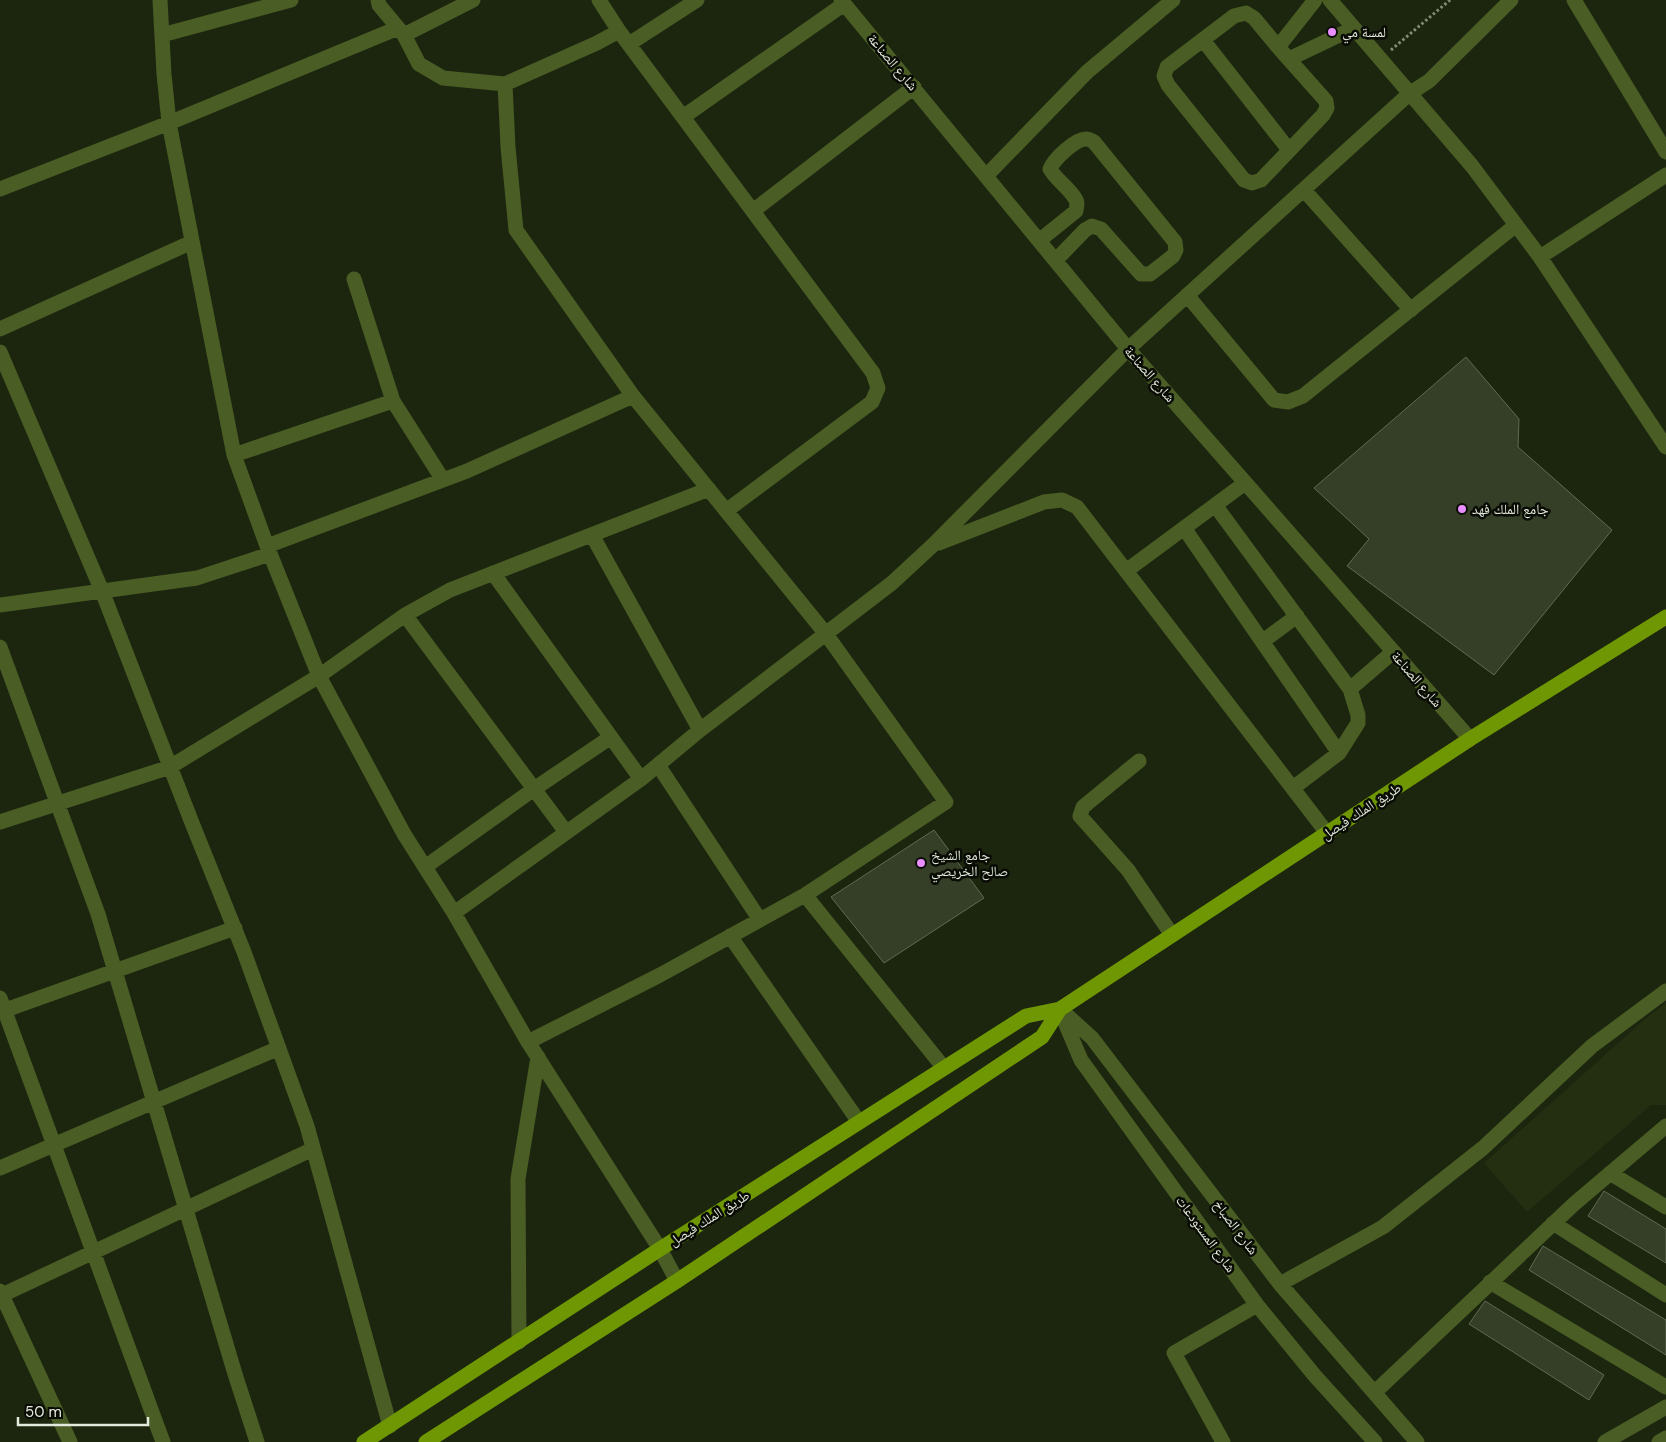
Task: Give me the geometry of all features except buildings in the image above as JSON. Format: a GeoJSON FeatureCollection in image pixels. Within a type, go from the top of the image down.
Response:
{"type":"FeatureCollection","features":[{"type":"Feature","properties":{"kind":"main road","name":"طريق الملك فيصل"},"geometry":{"type":"LineString","coordinates":[[364,1442],[660,1249],[1026,1016],[1060,1009],[1470,739],[1666,617]]}},
{"type":"Feature","properties":{"kind":"main road","name":"طريق الملك فيصل"},"geometry":{"type":"LineString","coordinates":[[426,1442],[677,1281],[1042,1037],[1060,1009]]}},
{"type":"Feature","properties":{"kind":"street"},"geometry":{"type":"LineString","coordinates":[[160,0],[169,123],[192,242],[234,455],[268,550],[319,676],[404,834],[454,913],[528,1042],[660,1249],[677,1281]]}},
{"type":"Feature","properties":{"kind":"street"},"geometry":{"type":"LineString","coordinates":[[378,0],[379,5],[401,32],[419,64],[443,78],[505,84],[597,43],[619,31]]}},
{"type":"Feature","properties":{"kind":"street"},"geometry":{"type":"LineString","coordinates":[[0,189],[401,32],[473,0]]}},
{"type":"Feature","properties":{"kind":"street"},"geometry":{"type":"LineString","coordinates":[[599,0],[619,31],[873,373],[878,388],[872,402],[726,511]]}},
{"type":"Feature","properties":{"kind":"street"},"geometry":{"type":"LineString","coordinates":[[629,44],[697,0]]}},
{"type":"Feature","properties":{"kind":"street"},"geometry":{"type":"LineString","coordinates":[[986,175],[1087,72],[1174,0]]}},
{"type":"Feature","properties":{"kind":"street"},"geometry":{"type":"LineString","coordinates":[[1278,47],[1315,0]]}},
{"type":"Feature","properties":{"kind":"street"},"geometry":{"type":"LineString","coordinates":[[1330,0],[1472,166],[1540,257],[1666,447]]}},
{"type":"Feature","properties":{"kind":"street"},"geometry":{"type":"LineString","coordinates":[[454,913],[641,779],[700,730],[892,584],[1128,349],[1410,94],[1429,81],[1511,0]]}},
{"type":"Feature","properties":{"kind":"street"},"geometry":{"type":"LineString","coordinates":[[1574,0],[1666,152]]}},
{"type":"Feature","properties":{"kind":"street"},"geometry":{"type":"LineString","coordinates":[[162,35],[286,1]]}},
{"type":"Feature","properties":{"kind":"street"},"geometry":{"type":"LineString","coordinates":[[683,117],[843,2]]}},
{"type":"Feature","properties":{"kind":"street","name":"شارع الصناعة"},"geometry":{"type":"LineString","coordinates":[[843,2],[1128,349],[1470,739]]}},
{"type":"Feature","properties":{"kind":"street"},"geometry":{"type":"LineString","coordinates":[[1246,13],[1254,18],[1278,47],[1326,101],[1327,108],[1323,115],[1261,180],[1252,183],[1244,180],[1168,84],[1164,76],[1167,67],[1234,16],[1246,13]]}},
{"type":"Feature","properties":{"kind":"street"},"geometry":{"type":"LineString","coordinates":[[1289,59],[1354,28]]}},
{"type":"Feature","properties":{"kind":"street"},"geometry":{"type":"LineString","coordinates":[[1202,40],[1289,150]]}},
{"type":"Feature","properties":{"kind":"street"},"geometry":{"type":"LineString","coordinates":[[505,84],[508,147],[516,230],[633,396],[826,634],[946,802],[805,895],[660,975],[528,1042]]}},
{"type":"Feature","properties":{"kind":"street"},"geometry":{"type":"LineString","coordinates":[[753,211],[914,87]]}},
{"type":"Feature","properties":{"kind":"street"},"geometry":{"type":"LineString","coordinates":[[1040,240],[1076,211],[1077,204],[1074,197],[1054,176],[1050,168],[1053,162],[1077,141],[1086,139],[1094,142],[1101,150],[1174,242],[1176,250],[1173,256],[1150,274],[1141,274],[1101,229],[1092,226],[1085,230],[1056,260]]}},
{"type":"Feature","properties":{"kind":"street"},"geometry":{"type":"LineString","coordinates":[[1540,257],[1666,175]]}},
{"type":"Feature","properties":{"kind":"street"},"geometry":{"type":"LineString","coordinates":[[1304,190],[1410,310]]}},
{"type":"Feature","properties":{"kind":"street"},"geometry":{"type":"LineString","coordinates":[[1188,295],[1274,400],[1288,402],[1303,396],[1516,225]]}},
{"type":"Feature","properties":{"kind":"street"},"geometry":{"type":"LineString","coordinates":[[0,329],[192,242]]}},
{"type":"Feature","properties":{"kind":"street"},"geometry":{"type":"LineString","coordinates":[[354,279],[393,401],[443,480]]}},
{"type":"Feature","properties":{"kind":"street"},"geometry":{"type":"LineString","coordinates":[[0,352],[102,591],[279,1048],[307,1126],[390,1426]]}},
{"type":"Feature","properties":{"kind":"street"},"geometry":{"type":"LineString","coordinates":[[0,605],[197,578],[467,471],[633,396]]}},
{"type":"Feature","properties":{"kind":"street"},"geometry":{"type":"LineString","coordinates":[[234,455],[393,401]]}},
{"type":"Feature","properties":{"kind":"street"},"geometry":{"type":"LineString","coordinates":[[1126,571],[1245,483]]}},
{"type":"Feature","properties":{"kind":"street"},"geometry":{"type":"LineString","coordinates":[[0,822],[170,767],[319,676],[406,615],[450,590],[709,489]]}},
{"type":"Feature","properties":{"kind":"street"},"geometry":{"type":"LineString","coordinates":[[933,545],[1044,502],[1062,500],[1077,507],[1327,833]]}},
{"type":"Feature","properties":{"kind":"street"},"geometry":{"type":"LineString","coordinates":[[1215,506],[1350,688],[1358,715],[1358,723],[1339,753],[1293,788]]}},
{"type":"Feature","properties":{"kind":"street"},"geometry":{"type":"LineString","coordinates":[[1184,528],[1339,753]]}},
{"type":"Feature","properties":{"kind":"street"},"geometry":{"type":"LineString","coordinates":[[592,535],[700,730]]}},
{"type":"Feature","properties":{"kind":"street"},"geometry":{"type":"LineString","coordinates":[[493,573],[641,779]]}},
{"type":"Feature","properties":{"kind":"street"},"geometry":{"type":"LineString","coordinates":[[406,615],[566,832]]}},
{"type":"Feature","properties":{"kind":"street"},"geometry":{"type":"LineString","coordinates":[[1263,641],[1297,616]]}},
{"type":"Feature","properties":{"kind":"street"},"geometry":{"type":"LineString","coordinates":[[0,647],[98,914],[257,1442]]}},
{"type":"Feature","properties":{"kind":"street"},"geometry":{"type":"LineString","coordinates":[[1350,688],[1393,652]]}},
{"type":"Feature","properties":{"kind":"street"},"geometry":{"type":"LineString","coordinates":[[425,868],[534,789],[611,737]]}},
{"type":"Feature","properties":{"kind":"street"},"geometry":{"type":"LineString","coordinates":[[1139,761],[1083,807],[1080,816],[1128,870],[1172,935]]}},
{"type":"Feature","properties":{"kind":"street"},"geometry":{"type":"LineString","coordinates":[[658,765],[760,920]]}},
{"type":"Feature","properties":{"kind":"street"},"geometry":{"type":"LineString","coordinates":[[805,895],[944,1068]]}},
{"type":"Feature","properties":{"kind":"street"},"geometry":{"type":"LineString","coordinates":[[162,1442],[94,1252],[1,1007],[114,971],[234,928]]}},
{"type":"Feature","properties":{"kind":"street"},"geometry":{"type":"LineString","coordinates":[[730,936],[859,1122]]}},
{"type":"Feature","properties":{"kind":"street"},"geometry":{"type":"LineString","coordinates":[[1280,1284],[1383,1227],[1483,1148],[1592,1046],[1666,991]]}},
{"type":"Feature","properties":{"kind":"street","name":"شارع الصباخ"},"geometry":{"type":"LineString","coordinates":[[1060,1009],[1092,1038],[1280,1284],[1417,1442]]}},
{"type":"Feature","properties":{"kind":"street","name":"شارع المستودعات"},"geometry":{"type":"LineString","coordinates":[[1060,1009],[1081,1060],[1257,1305],[1314,1376],[1375,1442]]}},
{"type":"Feature","properties":{"kind":"street"},"geometry":{"type":"LineString","coordinates":[[0,1168],[279,1048]]}},
{"type":"Feature","properties":{"kind":"street"},"geometry":{"type":"LineString","coordinates":[[519,1342],[518,1178],[538,1057]]}},
{"type":"Feature","properties":{"kind":"street"},"geometry":{"type":"LineString","coordinates":[[1375,1392],[1553,1223],[1666,1126]]}},
{"type":"Feature","properties":{"kind":"street"},"geometry":{"type":"LineString","coordinates":[[70,1442],[1,1294],[313,1149]]}},
{"type":"Feature","properties":{"kind":"street"},"geometry":{"type":"LineString","coordinates":[[1610,1173],[1666,1207]]}},
{"type":"Feature","properties":{"kind":"street"},"geometry":{"type":"LineString","coordinates":[[1553,1223],[1666,1295]]}},
{"type":"Feature","properties":{"kind":"street"},"geometry":{"type":"LineString","coordinates":[[1490,1282],[1666,1387]]}},
{"type":"Feature","properties":{"kind":"street"},"geometry":{"type":"LineString","coordinates":[[1223,1442],[1174,1353],[1257,1305]]}},
{"type":"Feature","properties":{"kind":"street"},"geometry":{"type":"LineString","coordinates":[[1605,1442],[1666,1407]]}},
{"type":"Feature","properties":{"kind":"street"},"geometry":{"type":"LineString","coordinates":[[1659,1442],[1666,1438]]}},
{"type":"Feature","properties":{"kind":"path"},"geometry":{"type":"LineString","coordinates":[[1381,59],[1450,0]]}},
{"type":"Feature","properties":{"kind":"shaded area"},"geometry":{"type":"Polygon","coordinates":[[[1666,1003],[1666,1105],[1651,1105],[1527,1212],[1484,1163],[1645,1019],[1666,1003]]]}},
{"type":"Feature","properties":{"kind":"place","name":"لمسة مي"},"geometry":{"type":"Point","coordinates":[1332,32]}},
{"type":"Feature","properties":{"kind":"place","name":"جامع الملك فهد"},"geometry":{"type":"Point","coordinates":[1462,509]}},
{"type":"Feature","properties":{"kind":"place","name":"جامع الشيخ صالح الخريصي"},"geometry":{"type":"Point","coordinates":[921,863]}}]}
